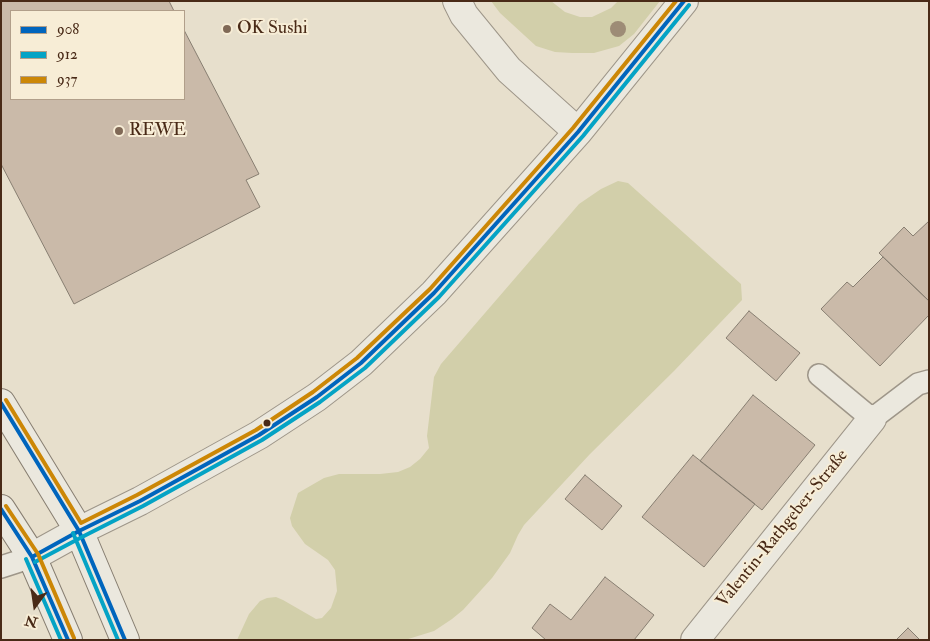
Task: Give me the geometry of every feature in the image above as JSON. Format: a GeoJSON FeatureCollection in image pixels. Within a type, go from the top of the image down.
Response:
{"type":"FeatureCollection","features":[{"type":"Feature","properties":{"kind":"street"},"geometry":{"type":"LineString","coordinates":[[457,1],[464,15],[509,70],[578,132]]}},
{"type":"Feature","properties":{"kind":"street"},"geometry":{"type":"LineString","coordinates":[[32,557],[140,501],[259,435],[317,397],[361,363],[434,293],[578,132],[684,1]]}},
{"type":"Feature","properties":{"kind":"street"},"geometry":{"type":"LineString","coordinates":[[1,403],[79,531],[125,640]]}},
{"type":"Feature","properties":{"kind":"street","name":"Valentin-Rathgeber-Straße"},"geometry":{"type":"LineString","coordinates":[[695,640],[872,418]]}},
{"type":"Feature","properties":{"kind":"street"},"geometry":{"type":"LineString","coordinates":[[1,509],[32,557],[68,640]]}},
{"type":"Feature","properties":{"kind":"lane"},"geometry":{"type":"LineString","coordinates":[[819,375],[872,418],[918,384],[929,381]]}},
{"type":"Feature","properties":{"kind":"lane"},"geometry":{"type":"LineString","coordinates":[[1,567],[32,557]]}},
{"type":"Feature","properties":{"kind":"shaded area"},"geometry":{"type":"Polygon","coordinates":[[[491,1],[551,1],[565,12],[580,17],[592,17],[611,8],[618,1],[660,1],[634,34],[619,46],[594,53],[572,53],[555,52],[536,46],[500,13],[491,1]]]}},
{"type":"Feature","properties":{"kind":"shaded area"},"geometry":{"type":"Polygon","coordinates":[[[618,181],[628,183],[741,284],[742,300],[590,454],[524,525],[510,553],[492,578],[463,610],[452,619],[434,631],[405,640],[237,640],[249,614],[260,601],[267,598],[276,597],[283,600],[316,619],[322,618],[331,608],[337,591],[335,570],[328,560],[305,544],[292,526],[290,518],[298,493],[324,478],[339,474],[398,472],[410,467],[420,459],[429,448],[427,436],[434,377],[441,364],[579,204],[601,189],[618,181]]]}},
{"type":"Feature","properties":{"kind":"building","name":"REWE"},"geometry":{"type":"Polygon","coordinates":[[[1,1],[169,1],[174,10],[10,10],[10,100],[185,100],[185,32],[259,174],[246,180],[260,207],[74,304],[1,164],[1,1]]]}},
{"type":"Feature","properties":{"kind":"building"},"geometry":{"type":"Polygon","coordinates":[[[929,221],[929,301],[879,253],[904,227],[913,236],[929,221]]]}},
{"type":"Feature","properties":{"kind":"building"},"geometry":{"type":"Polygon","coordinates":[[[883,257],[929,301],[929,315],[880,366],[821,309],[847,282],[853,287],[883,257]]]}},
{"type":"Feature","properties":{"kind":"building"},"geometry":{"type":"Polygon","coordinates":[[[749,311],[800,353],[776,381],[726,338],[749,311]]]}},
{"type":"Feature","properties":{"kind":"building"},"geometry":{"type":"Polygon","coordinates":[[[753,395],[815,445],[762,510],[700,461],[753,395]]]}},
{"type":"Feature","properties":{"kind":"building"},"geometry":{"type":"Polygon","coordinates":[[[693,455],[755,504],[704,567],[642,517],[693,455]]]}},
{"type":"Feature","properties":{"kind":"building"},"geometry":{"type":"Polygon","coordinates":[[[585,475],[622,506],[602,530],[565,499],[585,475]]]}},
{"type":"Feature","properties":{"kind":"building"},"geometry":{"type":"Polygon","coordinates":[[[605,577],[654,615],[634,640],[546,640],[532,628],[550,604],[571,620],[605,577]]]}},
{"type":"Feature","properties":{"kind":"building"},"geometry":{"type":"Polygon","coordinates":[[[908,628],[920,640],[896,640],[908,628]]]}},
{"type":"Feature","properties":{"kind":"transit line","name":"937"},"geometry":{"type":"LineString","coordinates":[[6,400],[81,523],[137,495],[256,430],[313,392],[357,358],[430,289],[573,128],[676,1]]}},
{"type":"Feature","properties":{"kind":"transit line","name":"908"},"geometry":{"type":"LineString","coordinates":[[32,557],[140,501],[259,435],[317,397],[361,363],[434,293],[578,132],[684,1]]}},
{"type":"Feature","properties":{"kind":"transit line","name":"912"},"geometry":{"type":"LineString","coordinates":[[35,562],[143,506],[262,440],[320,402],[365,368],[439,297],[583,136],[689,5]]}},
{"type":"Feature","properties":{"kind":"transit line","name":"908"},"geometry":{"type":"LineString","coordinates":[[1,403],[79,531],[125,640]]}},
{"type":"Feature","properties":{"kind":"transit line","name":"937"},"geometry":{"type":"LineString","coordinates":[[6,506],[38,554],[74,638]]}},
{"type":"Feature","properties":{"kind":"transit line","name":"908"},"geometry":{"type":"LineString","coordinates":[[1,509],[32,557],[68,640]]}},
{"type":"Feature","properties":{"kind":"transit line","name":"912"},"geometry":{"type":"LineString","coordinates":[[73,533],[118,640]]}},
{"type":"Feature","properties":{"kind":"transit line","name":"912"},"geometry":{"type":"LineString","coordinates":[[26,559],[61,640]]}},
{"type":"Feature","properties":{"kind":"place","name":"OK Sushi"},"geometry":{"type":"Point","coordinates":[227,29]}},
{"type":"Feature","properties":{"kind":"place","name":"REWE"},"geometry":{"type":"Point","coordinates":[119,131]}}]}
